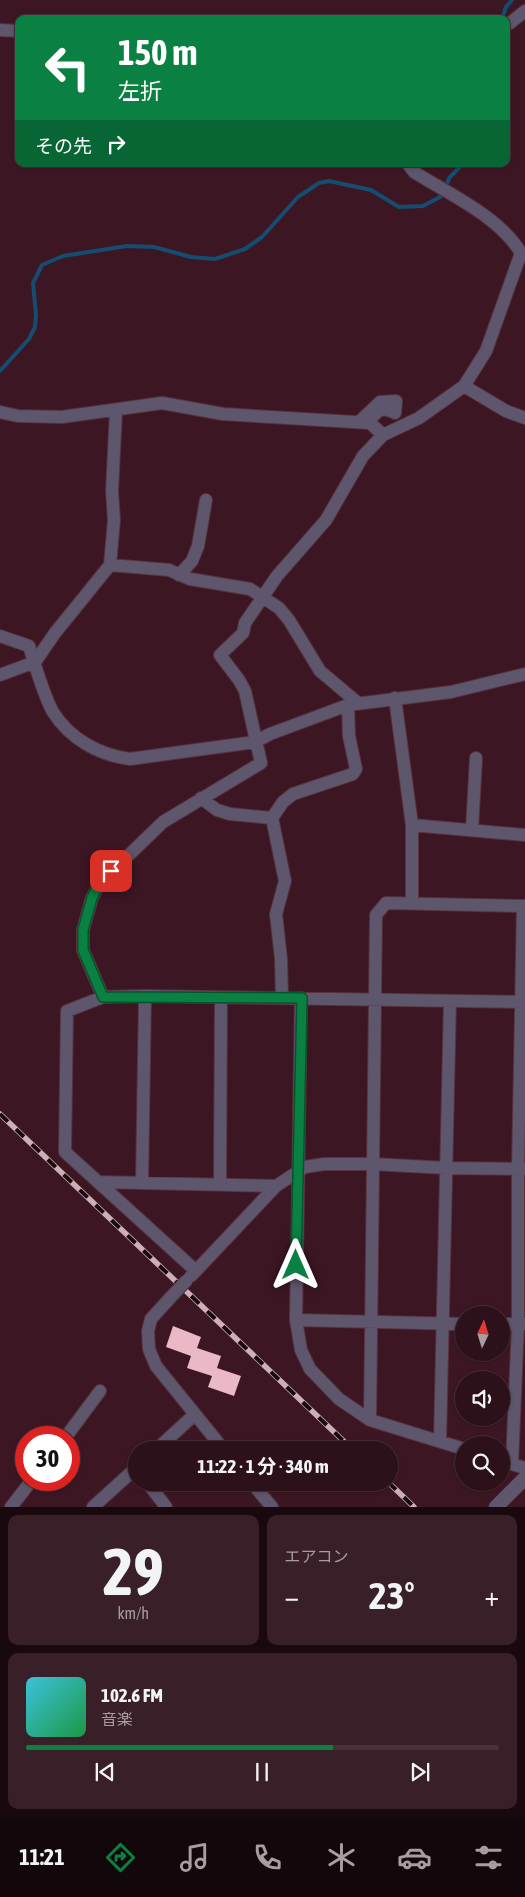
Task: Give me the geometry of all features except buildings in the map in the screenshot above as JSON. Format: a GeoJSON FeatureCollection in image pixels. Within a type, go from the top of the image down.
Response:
{"type":"FeatureCollection","features":[{"type":"Feature","properties":{"kind":"street"},"geometry":{"type":"LineString","coordinates":[[510,22],[525,12]]}},
{"type":"Feature","properties":{"kind":"street"},"geometry":{"type":"LineString","coordinates":[[0,30],[15,31]]}},
{"type":"Feature","properties":{"kind":"street"},"geometry":{"type":"LineString","coordinates":[[103,997],[83,950],[83,930],[92,898],[100,882],[163,822],[261,763],[244,691],[239,680],[220,655],[243,633],[246,623],[277,576],[326,520],[363,456],[383,435],[419,418],[464,386],[486,351],[523,253],[513,240],[490,220],[414,172],[410,167]]}},
{"type":"Feature","properties":{"kind":"street"},"geometry":{"type":"LineString","coordinates":[[464,386],[506,411],[525,418]]}},
{"type":"Feature","properties":{"kind":"street"},"geometry":{"type":"LineString","coordinates":[[0,412],[18,416],[62,417],[116,411],[162,403],[223,414],[370,423],[383,435]]}},
{"type":"Feature","properties":{"kind":"street"},"geometry":{"type":"LineString","coordinates":[[0,675],[35,662],[55,633],[110,565],[114,520],[112,490],[116,411]]}},
{"type":"Feature","properties":{"kind":"street"},"geometry":{"type":"LineString","coordinates":[[179,575],[192,561],[198,546],[206,500]]}},
{"type":"Feature","properties":{"kind":"street"},"geometry":{"type":"LineString","coordinates":[[110,565],[168,570],[209,583],[250,589],[279,608],[289,620],[320,671],[353,704]]}},
{"type":"Feature","properties":{"kind":"street"},"geometry":{"type":"LineString","coordinates":[[0,636],[28,646],[52,711],[66,728],[80,740],[112,757],[130,759],[255,742],[270,734],[353,704],[451,692],[523,672]]}},
{"type":"Feature","properties":{"kind":"street"},"geometry":{"type":"LineString","coordinates":[[395,698],[412,826],[412,904]]}},
{"type":"Feature","properties":{"kind":"street"},"geometry":{"type":"LineString","coordinates":[[282,998],[281,959],[276,914],[285,881],[272,818],[284,802],[293,794],[353,774],[356,769],[349,736],[353,704]]}},
{"type":"Feature","properties":{"kind":"street"},"geometry":{"type":"LineString","coordinates":[[472,830],[476,758]]}},
{"type":"Feature","properties":{"kind":"street"},"geometry":{"type":"LineString","coordinates":[[201,798],[217,810],[230,814],[272,818]]}},
{"type":"Feature","properties":{"kind":"street"},"geometry":{"type":"LineString","coordinates":[[412,826],[525,835]]}},
{"type":"Feature","properties":{"kind":"street"},"geometry":{"type":"LineString","coordinates":[[370,1420],[376,915],[386,903],[524,906],[521,1169],[522,1324],[510,1436]]}},
{"type":"Feature","properties":{"kind":"street"},"geometry":{"type":"LineString","coordinates":[[142,1183],[146,996]]}},
{"type":"Feature","properties":{"kind":"street"},"geometry":{"type":"LineString","coordinates":[[192,1275],[65,1152],[67,1011],[103,997],[146,996],[523,1002]]}},
{"type":"Feature","properties":{"kind":"street"},"geometry":{"type":"LineString","coordinates":[[220,1185],[221,998]]}},
{"type":"Feature","properties":{"kind":"street"},"geometry":{"type":"LineString","coordinates":[[302,998],[297,1173],[296,1320],[301,1350],[310,1369],[338,1399],[370,1420],[455,1446]]}},
{"type":"Feature","properties":{"kind":"street"},"geometry":{"type":"LineString","coordinates":[[440,1441],[450,1001]]}},
{"type":"Feature","properties":{"kind":"street"},"geometry":{"type":"LineString","coordinates":[[216,1441],[156,1366],[149,1349],[148,1332],[151,1319],[276,1186],[305,1167],[324,1164],[521,1169]]}},
{"type":"Feature","properties":{"kind":"street"},"geometry":{"type":"LineString","coordinates":[[98,1182],[276,1186]]}},
{"type":"Feature","properties":{"kind":"street"},"geometry":{"type":"LineString","coordinates":[[296,1320],[455,1324]]}},
{"type":"Feature","properties":{"kind":"street"},"geometry":{"type":"LineString","coordinates":[[74,1426],[100,1391]]}},
{"type":"Feature","properties":{"kind":"street"},"geometry":{"type":"LineString","coordinates":[[166,1441],[194,1415]]}},
{"type":"Feature","properties":{"kind":"street"},"geometry":{"type":"LineString","coordinates":[[510,1463],[525,1470]]}},
{"type":"Feature","properties":{"kind":"street"},"geometry":{"type":"LineString","coordinates":[[94,1507],[128,1476]]}},
{"type":"Feature","properties":{"kind":"street"},"geometry":{"type":"LineString","coordinates":[[496,1507],[525,1478]]}},
{"type":"Feature","properties":{"kind":"street"},"geometry":{"type":"LineString","coordinates":[[11,1507],[23,1491]]}},
{"type":"Feature","properties":{"kind":"street"},"geometry":{"type":"LineString","coordinates":[[153,1491],[166,1507]]}},
{"type":"Feature","properties":{"kind":"street"},"geometry":{"type":"LineString","coordinates":[[259,1491],[272,1507]]}},
{"type":"Feature","properties":{"kind":"waterway"},"geometry":{"type":"LineString","coordinates":[[503,15],[506,7],[512,0]]}},
{"type":"Feature","properties":{"kind":"waterway"},"geometry":{"type":"LineString","coordinates":[[0,371],[29,339],[35,327],[36,315],[33,283],[42,265],[63,256],[127,246],[154,247],[191,257],[215,259],[245,249],[262,237],[298,197],[319,183],[329,181],[371,190],[399,207],[423,206],[440,197],[450,177],[460,167]]}},
{"type":"Feature","properties":{"kind":"railway"},"geometry":{"type":"LineString","coordinates":[[0,1114],[344,1441]]}},
{"type":"Feature","properties":{"kind":"railway"},"geometry":{"type":"LineString","coordinates":[[397,1491],[414,1507]]}},
{"type":"Feature","properties":{"kind":"route"},"geometry":{"type":"LineString","coordinates":[[111,871],[100,882],[92,898],[83,930],[83,950],[103,997],[302,998],[296,1265]]}}]}
